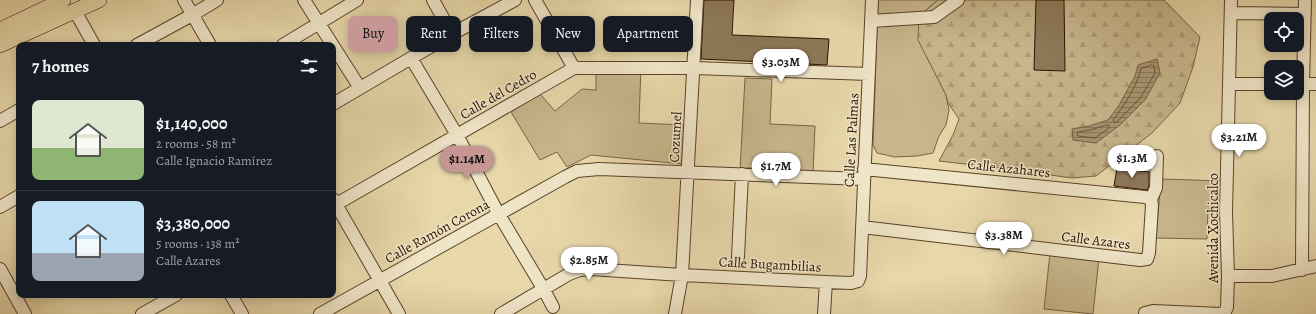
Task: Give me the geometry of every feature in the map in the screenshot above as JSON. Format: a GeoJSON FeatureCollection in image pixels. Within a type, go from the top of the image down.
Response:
{"type":"FeatureCollection","features":[{"type":"Feature","properties":{"kind":"main road"},"geometry":{"type":"LineString","coordinates":[[0,30],[62,0]]}},
{"type":"Feature","properties":{"kind":"main road"},"geometry":{"type":"LineString","coordinates":[[0,45],[99,0]]}},
{"type":"Feature","properties":{"kind":"street"},"geometry":{"type":"LineString","coordinates":[[184,0],[208,42]]}},
{"type":"Feature","properties":{"kind":"street"},"geometry":{"type":"LineString","coordinates":[[142,42],[217,0]]}},
{"type":"Feature","properties":{"kind":"street"},"geometry":{"type":"LineString","coordinates":[[304,0],[331,42]]}},
{"type":"Feature","properties":{"kind":"street"},"geometry":{"type":"LineString","coordinates":[[288,42],[357,0]]}},
{"type":"Feature","properties":{"kind":"street"},"geometry":{"type":"LineString","coordinates":[[433,0],[442,16]]}},
{"type":"Feature","properties":{"kind":"street"},"geometry":{"type":"LineString","coordinates":[[461,29],[516,0]]}},
{"type":"Feature","properties":{"kind":"street"},"geometry":{"type":"LineString","coordinates":[[535,0],[574,68]]}},
{"type":"Feature","properties":{"kind":"street","name":"Cozumel"},"geometry":{"type":"LineString","coordinates":[[675,314],[682,275],[697,0]]}},
{"type":"Feature","properties":{"kind":"street","name":"Calle Las Palmas"},"geometry":{"type":"LineString","coordinates":[[858,282],[860,276],[872,0]]}},
{"type":"Feature","properties":{"kind":"street"},"geometry":{"type":"LineString","coordinates":[[871,21],[934,17],[958,0]]}},
{"type":"Feature","properties":{"kind":"street","name":"Avenida Xochicalco"},"geometry":{"type":"LineString","coordinates":[[1145,314],[1153,311],[1220,314],[1225,312],[1227,307],[1228,276],[1226,212],[1231,0]]}},
{"type":"Feature","properties":{"kind":"street"},"geometry":{"type":"LineString","coordinates":[[1302,60],[1305,0]]}},
{"type":"Feature","properties":{"kind":"street"},"geometry":{"type":"LineString","coordinates":[[75,11],[92,42]]}},
{"type":"Feature","properties":{"kind":"street"},"geometry":{"type":"LineString","coordinates":[[1231,13],[1305,14]]}},
{"type":"Feature","properties":{"kind":"street"},"geometry":{"type":"LineString","coordinates":[[336,49],[360,88]]}},
{"type":"Feature","properties":{"kind":"street"},"geometry":{"type":"LineString","coordinates":[[336,102],[421,52]]}},
{"type":"Feature","properties":{"kind":"street"},"geometry":{"type":"LineString","coordinates":[[411,58],[457,135],[498,213],[553,307]]}},
{"type":"Feature","properties":{"kind":"street","name":"Calle del Cedro"},"geometry":{"type":"LineString","coordinates":[[336,202],[574,68],[694,68],[869,74]]}},
{"type":"Feature","properties":{"kind":"street"},"geometry":{"type":"LineString","coordinates":[[1229,84],[1264,84]]}},
{"type":"Feature","properties":{"kind":"street"},"geometry":{"type":"LineString","coordinates":[[1304,84],[1316,84]]}},
{"type":"Feature","properties":{"kind":"street"},"geometry":{"type":"LineString","coordinates":[[1300,100],[1302,270]]}},
{"type":"Feature","properties":{"kind":"street"},"geometry":{"type":"LineString","coordinates":[[0,120],[16,112]]}},
{"type":"Feature","properties":{"kind":"street"},"geometry":{"type":"LineString","coordinates":[[1150,199],[1156,188],[1157,156]]}},
{"type":"Feature","properties":{"kind":"street","name":"Calle Ramón Corona"},"geometry":{"type":"LineString","coordinates":[[320,314],[498,213],[577,171],[599,169],[742,174]]}},
{"type":"Feature","properties":{"kind":"street"},"geometry":{"type":"LineString","coordinates":[[738,256],[742,174]]}},
{"type":"Feature","properties":{"kind":"street","name":"Calle Azahares"},"geometry":{"type":"LineString","coordinates":[[742,174],[864,174],[1145,197],[1150,199]]}},
{"type":"Feature","properties":{"kind":"street"},"geometry":{"type":"LineString","coordinates":[[0,207],[16,198]]}},
{"type":"Feature","properties":{"kind":"street","name":"Calle Azares"},"geometry":{"type":"LineString","coordinates":[[862,227],[1140,260],[1147,259],[1150,253],[1152,205],[1150,199]]}},
{"type":"Feature","properties":{"kind":"street"},"geometry":{"type":"LineString","coordinates":[[336,206],[399,314]]}},
{"type":"Feature","properties":{"kind":"street"},"geometry":{"type":"LineString","coordinates":[[1228,276],[1272,276],[1316,266]]}},
{"type":"Feature","properties":{"kind":"street"},"geometry":{"type":"LineString","coordinates":[[0,269],[14,284]]}},
{"type":"Feature","properties":{"kind":"street","name":"Calle Bugambilias"},"geometry":{"type":"LineString","coordinates":[[501,314],[569,274],[580,270],[590,269],[826,282],[858,282]]}},
{"type":"Feature","properties":{"kind":"street"},"geometry":{"type":"LineString","coordinates":[[824,314],[826,282]]}},
{"type":"Feature","properties":{"kind":"street"},"geometry":{"type":"LineString","coordinates":[[19,298],[25,314]]}},
{"type":"Feature","properties":{"kind":"street"},"geometry":{"type":"LineString","coordinates":[[142,314],[171,298]]}},
{"type":"Feature","properties":{"kind":"street"},"geometry":{"type":"LineString","coordinates":[[233,298],[242,314]]}},
{"type":"Feature","properties":{"kind":"green space"},"geometry":{"type":"Polygon","coordinates":[[[878,0],[938,0],[919,16],[927,57],[946,95],[949,110],[946,125],[939,136],[933,153],[917,156],[895,157],[877,153],[873,145],[878,0]]]}},
{"type":"Feature","properties":{"kind":"green space"},"geometry":{"type":"Polygon","coordinates":[[[938,0],[1164,0],[1200,37],[1193,67],[1180,103],[1152,133],[1096,176],[1072,178],[939,161],[953,135],[959,119],[948,103],[946,95],[918,40],[919,16],[938,0]]]}},
{"type":"Feature","properties":{"kind":"green space"},"geometry":{"type":"Polygon","coordinates":[[[641,65],[639,123],[684,125],[682,164],[591,155],[567,167],[557,152],[540,160],[511,112],[540,94],[555,111],[582,89],[596,90],[596,66],[641,65]]]}},
{"type":"Feature","properties":{"kind":"green space"},"geometry":{"type":"Polygon","coordinates":[[[745,78],[772,79],[770,124],[815,126],[813,174],[740,170],[745,78]]]}},
{"type":"Feature","properties":{"kind":"green space"},"geometry":{"type":"Polygon","coordinates":[[[1161,179],[1224,181],[1226,212],[1208,209],[1207,239],[1156,238],[1161,179]]]}},
{"type":"Feature","properties":{"kind":"green space"},"geometry":{"type":"Polygon","coordinates":[[[1050,253],[1099,258],[1093,314],[1044,309],[1050,253]]]}},
{"type":"Feature","properties":{"kind":"water"},"geometry":{"type":"Polygon","coordinates":[[[1157,59],[1160,73],[1145,100],[1120,125],[1096,143],[1073,140],[1072,129],[1089,126],[1108,120],[1118,107],[1135,76],[1138,65],[1157,59]]]}},
{"type":"Feature","properties":{"kind":"building"},"geometry":{"type":"Polygon","coordinates":[[[704,0],[734,0],[732,35],[829,39],[827,65],[701,59],[704,0]]]}},
{"type":"Feature","properties":{"kind":"building"},"geometry":{"type":"Polygon","coordinates":[[[1036,0],[1064,0],[1065,71],[1034,70],[1036,0]]]}},
{"type":"Feature","properties":{"kind":"building"},"geometry":{"type":"Polygon","coordinates":[[[1117,168],[1149,172],[1149,186],[1147,190],[1114,186],[1117,168]]]}}]}
